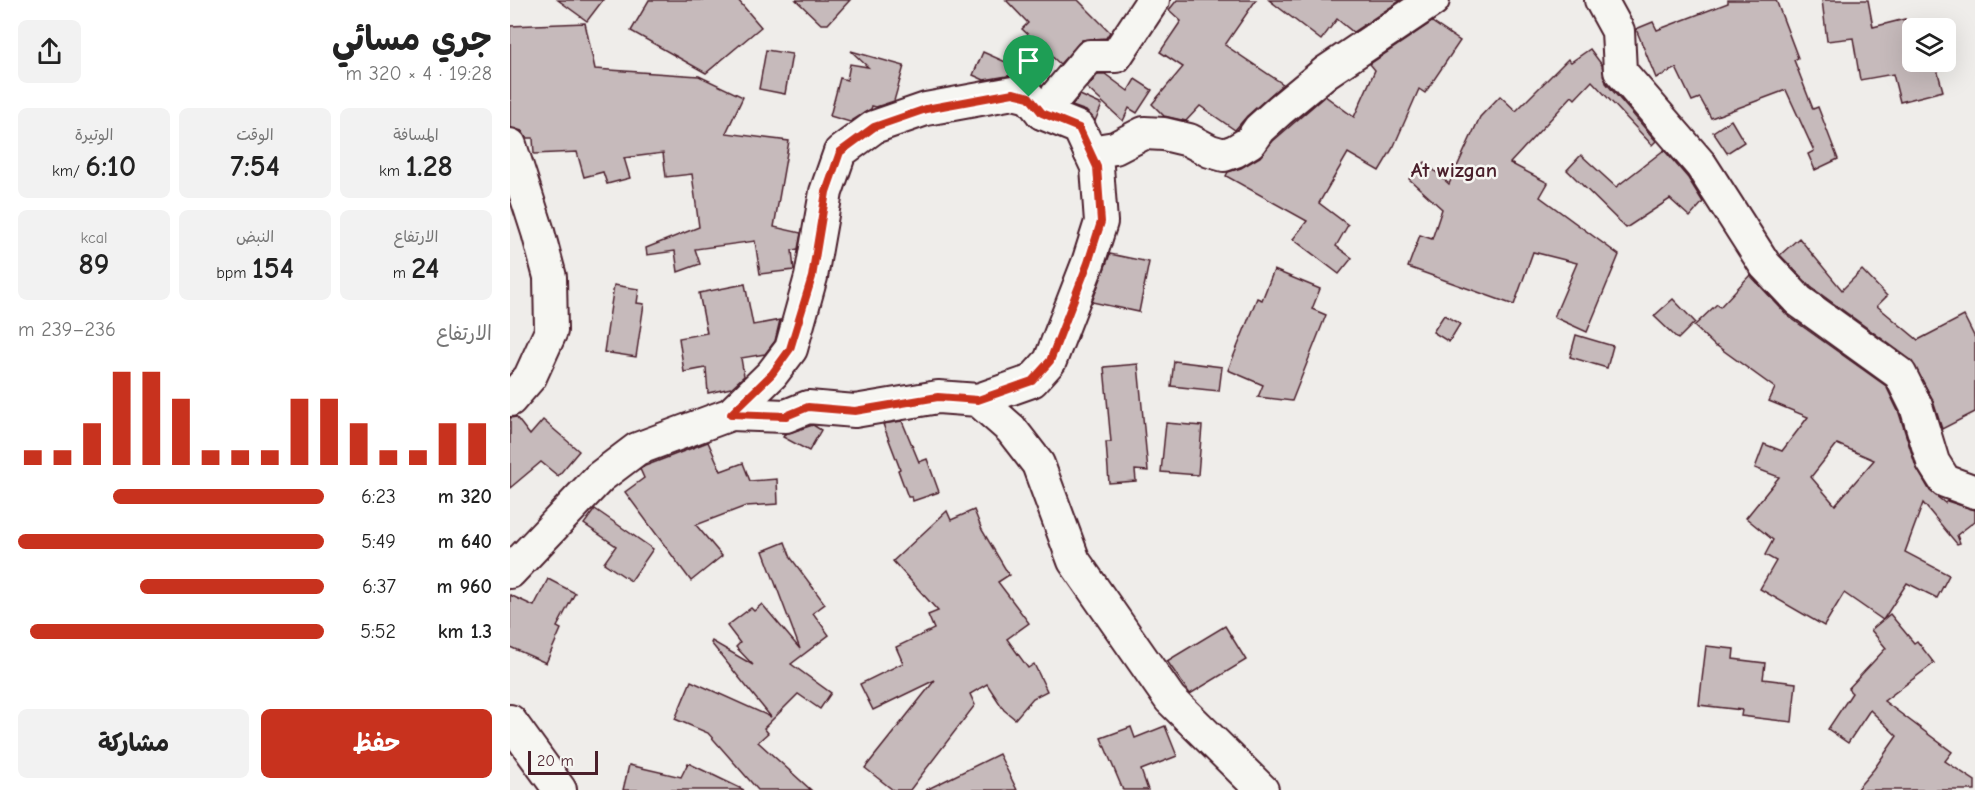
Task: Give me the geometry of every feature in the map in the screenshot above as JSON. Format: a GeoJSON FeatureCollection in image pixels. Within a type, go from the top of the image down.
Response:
{"type":"FeatureCollection","features":[{"type":"Feature","properties":{"kind":"street"},"geometry":{"type":"LineString","coordinates":[[1042,113],[1089,56],[1116,56],[1153,0]]}},
{"type":"Feature","properties":{"kind":"street"},"geometry":{"type":"LineString","coordinates":[[1090,152],[1115,148],[1144,133],[1164,134],[1189,140],[1209,152],[1224,155],[1235,151],[1250,142],[1259,129],[1326,72],[1433,0]]}},
{"type":"Feature","properties":{"kind":"street"},"geometry":{"type":"LineString","coordinates":[[1601,0],[1618,31],[1620,71],[1701,165],[1765,265],[1799,301],[1900,374],[1916,406],[1933,462],[1945,481],[1975,492]]}},
{"type":"Feature","properties":{"kind":"street"},"geometry":{"type":"LineString","coordinates":[[510,572],[600,477],[637,449],[731,414],[786,416],[808,407],[855,411],[938,397],[978,400],[1032,381],[1050,361],[1088,263],[1101,222],[1097,167],[1079,128],[1042,113],[1029,97],[1013,93],[926,109],[874,127],[840,152],[826,192],[812,277],[790,349],[772,374],[731,414]]}},
{"type":"Feature","properties":{"kind":"street"},"geometry":{"type":"LineString","coordinates":[[510,146],[550,277],[552,332],[531,377],[510,400]]}},
{"type":"Feature","properties":{"kind":"street"},"geometry":{"type":"LineString","coordinates":[[978,400],[1011,429],[1038,464],[1074,561],[1170,699],[1262,790]]}},
{"type":"Feature","properties":{"kind":"street"},"geometry":{"type":"LineString","coordinates":[[510,721],[560,790]]}},
{"type":"Feature","properties":{"kind":"building"},"geometry":{"type":"Polygon","coordinates":[[[558,0],[603,0],[587,21],[558,0]]]}},
{"type":"Feature","properties":{"kind":"building"},"geometry":{"type":"Polygon","coordinates":[[[649,0],[738,0],[761,27],[706,73],[631,31],[649,0]]]}},
{"type":"Feature","properties":{"kind":"building"},"geometry":{"type":"Polygon","coordinates":[[[796,0],[850,0],[828,24],[821,24],[796,0]]]}},
{"type":"Feature","properties":{"kind":"building"},"geometry":{"type":"Polygon","coordinates":[[[1006,0],[1078,0],[1110,32],[1106,38],[1082,40],[1060,64],[1022,29],[1028,23],[1006,0]]]}},
{"type":"Feature","properties":{"kind":"building"},"geometry":{"type":"Polygon","coordinates":[[[1177,0],[1256,0],[1225,45],[1283,84],[1247,116],[1235,130],[1200,106],[1186,121],[1164,116],[1152,104],[1183,67],[1160,52],[1181,21],[1169,10],[1177,0]]]}},
{"type":"Feature","properties":{"kind":"building"},"geometry":{"type":"Polygon","coordinates":[[[1269,0],[1401,0],[1353,32],[1337,19],[1321,40],[1269,0]]]}},
{"type":"Feature","properties":{"kind":"building"},"geometry":{"type":"Polygon","coordinates":[[[1728,0],[1776,0],[1798,58],[1794,60],[1813,109],[1818,107],[1838,159],[1815,170],[1808,154],[1814,151],[1786,90],[1711,118],[1700,98],[1692,101],[1676,68],[1656,78],[1636,29],[1653,22],[1657,30],[1728,3],[1728,0]]]}},
{"type":"Feature","properties":{"kind":"building"},"geometry":{"type":"Polygon","coordinates":[[[1822,0],[1868,0],[1873,27],[1902,20],[1902,72],[1938,72],[1943,91],[1900,102],[1893,74],[1860,80],[1853,38],[1827,41],[1822,0]]]}},
{"type":"Feature","properties":{"kind":"building"},"geometry":{"type":"Polygon","coordinates":[[[1432,22],[1460,41],[1425,93],[1419,89],[1394,146],[1379,171],[1348,153],[1319,203],[1348,225],[1336,246],[1352,258],[1339,274],[1293,239],[1307,221],[1226,176],[1228,172],[1241,168],[1260,157],[1273,141],[1325,96],[1354,117],[1375,70],[1370,64],[1432,22]]]}},
{"type":"Feature","properties":{"kind":"building"},"geometry":{"type":"Polygon","coordinates":[[[585,23],[595,69],[699,76],[743,97],[726,133],[789,141],[774,227],[801,233],[798,249],[792,250],[794,270],[760,274],[755,241],[695,249],[700,264],[678,272],[675,251],[647,255],[646,248],[699,227],[692,174],[666,177],[663,153],[624,158],[630,178],[607,184],[603,172],[584,177],[577,152],[534,154],[533,138],[526,138],[522,131],[510,128],[510,26],[585,23]]]}},
{"type":"Feature","properties":{"kind":"building"},"geometry":{"type":"Polygon","coordinates":[[[1590,49],[1602,65],[1606,83],[1656,141],[1652,145],[1592,81],[1575,99],[1572,96],[1510,163],[1548,183],[1540,197],[1619,255],[1587,332],[1554,317],[1577,263],[1533,252],[1514,305],[1408,267],[1420,235],[1432,239],[1442,209],[1409,179],[1425,162],[1449,184],[1480,117],[1500,96],[1516,111],[1568,59],[1571,62],[1590,49]]]}},
{"type":"Feature","properties":{"kind":"building"},"geometry":{"type":"Polygon","coordinates":[[[766,50],[792,54],[785,94],[759,89],[766,50]]]}},
{"type":"Feature","properties":{"kind":"building"},"geometry":{"type":"Polygon","coordinates":[[[851,51],[904,66],[894,101],[876,107],[872,106],[871,109],[850,122],[830,116],[840,78],[847,80],[850,64],[868,67],[851,51]]]}},
{"type":"Feature","properties":{"kind":"building"},"geometry":{"type":"Polygon","coordinates":[[[983,52],[1017,67],[1013,75],[984,80],[973,75],[983,52]]]}},
{"type":"Feature","properties":{"kind":"building"},"geometry":{"type":"Polygon","coordinates":[[[1098,74],[1105,74],[1128,91],[1135,79],[1152,90],[1137,113],[1129,108],[1123,121],[1087,88],[1098,74]]]}},
{"type":"Feature","properties":{"kind":"building"},"geometry":{"type":"Polygon","coordinates":[[[1080,95],[1102,105],[1095,121],[1086,111],[1072,106],[1080,95]]]}},
{"type":"Feature","properties":{"kind":"building"},"geometry":{"type":"Polygon","coordinates":[[[1731,120],[1744,142],[1727,153],[1713,132],[1731,120]]]}},
{"type":"Feature","properties":{"kind":"building"},"geometry":{"type":"Polygon","coordinates":[[[1664,150],[1688,178],[1703,202],[1690,217],[1670,199],[1626,228],[1567,170],[1581,155],[1616,187],[1664,150]]]}},
{"type":"Feature","properties":{"kind":"building"},"geometry":{"type":"Polygon","coordinates":[[[1799,238],[1842,290],[1862,270],[1887,296],[1877,306],[1918,340],[1964,316],[1975,338],[1975,412],[1942,429],[1932,398],[1911,360],[1811,287],[1780,255],[1799,238]]]}},
{"type":"Feature","properties":{"kind":"building"},"geometry":{"type":"Polygon","coordinates":[[[1110,254],[1149,262],[1139,312],[1092,302],[1110,254]]]}},
{"type":"Feature","properties":{"kind":"building"},"geometry":{"type":"Polygon","coordinates":[[[1274,270],[1320,289],[1312,309],[1326,315],[1292,401],[1258,397],[1263,385],[1228,370],[1257,298],[1262,300],[1274,270]]]}},
{"type":"Feature","properties":{"kind":"building"},"geometry":{"type":"Polygon","coordinates":[[[1750,275],[1788,316],[1886,386],[1899,413],[1916,467],[1930,491],[1945,503],[1947,501],[1975,510],[1975,521],[1957,535],[1960,543],[1957,544],[1923,503],[1905,552],[1949,575],[1937,598],[1907,583],[1883,620],[1844,593],[1824,626],[1760,589],[1776,561],[1765,555],[1773,540],[1746,518],[1779,477],[1755,468],[1764,444],[1782,451],[1808,417],[1769,401],[1775,388],[1716,347],[1694,326],[1717,304],[1720,307],[1750,275]],[[1837,444],[1811,477],[1835,505],[1874,460],[1837,444]]]}},
{"type":"Feature","properties":{"kind":"building"},"geometry":{"type":"Polygon","coordinates":[[[745,284],[753,325],[780,320],[775,341],[765,354],[741,358],[744,376],[731,388],[708,393],[706,368],[684,372],[679,338],[707,333],[699,293],[745,284]]]}},
{"type":"Feature","properties":{"kind":"building"},"geometry":{"type":"Polygon","coordinates":[[[614,285],[639,289],[637,303],[644,304],[636,357],[604,352],[614,285]]]}},
{"type":"Feature","properties":{"kind":"building"},"geometry":{"type":"Polygon","coordinates":[[[1673,299],[1695,322],[1678,339],[1654,316],[1673,299]]]}},
{"type":"Feature","properties":{"kind":"building"},"geometry":{"type":"Polygon","coordinates":[[[1444,315],[1460,324],[1449,342],[1433,332],[1444,315]]]}},
{"type":"Feature","properties":{"kind":"building"},"geometry":{"type":"Polygon","coordinates":[[[1576,335],[1613,346],[1607,368],[1570,357],[1576,335]]]}},
{"type":"Feature","properties":{"kind":"building"},"geometry":{"type":"Polygon","coordinates":[[[1174,361],[1222,367],[1219,391],[1171,386],[1174,361]]]}},
{"type":"Feature","properties":{"kind":"building"},"geometry":{"type":"Polygon","coordinates":[[[1138,364],[1148,471],[1135,470],[1136,481],[1109,483],[1106,442],[1111,442],[1104,367],[1138,364]]]}},
{"type":"Feature","properties":{"kind":"building"},"geometry":{"type":"Polygon","coordinates":[[[516,417],[530,435],[543,420],[579,451],[558,476],[541,462],[510,488],[510,418],[516,417]]]}},
{"type":"Feature","properties":{"kind":"building"},"geometry":{"type":"Polygon","coordinates":[[[902,421],[919,462],[927,459],[939,492],[913,501],[912,497],[908,497],[883,424],[902,421]]]}},
{"type":"Feature","properties":{"kind":"building"},"geometry":{"type":"Polygon","coordinates":[[[1166,423],[1202,426],[1198,475],[1161,472],[1166,423]]]}},
{"type":"Feature","properties":{"kind":"building"},"geometry":{"type":"Polygon","coordinates":[[[813,425],[821,430],[809,451],[783,437],[785,434],[813,425]]]}},
{"type":"Feature","properties":{"kind":"building"},"geometry":{"type":"Polygon","coordinates":[[[708,442],[721,471],[743,463],[750,481],[777,479],[778,504],[746,506],[696,525],[722,556],[691,581],[625,492],[644,478],[640,469],[708,442]]]}},
{"type":"Feature","properties":{"kind":"building"},"geometry":{"type":"Polygon","coordinates":[[[595,509],[653,549],[631,581],[604,563],[616,546],[584,524],[595,509]]]}},
{"type":"Feature","properties":{"kind":"building"},"geometry":{"type":"Polygon","coordinates":[[[974,510],[982,530],[1009,575],[998,582],[1029,623],[1007,639],[1028,668],[1034,664],[1047,691],[1033,698],[1015,719],[1004,710],[987,684],[970,694],[975,705],[910,790],[893,790],[865,768],[935,680],[873,710],[860,684],[903,663],[896,647],[934,629],[928,615],[938,611],[893,561],[947,511],[951,520],[974,510]]]}},
{"type":"Feature","properties":{"kind":"building"},"geometry":{"type":"Polygon","coordinates":[[[785,542],[791,558],[825,604],[813,613],[829,635],[791,664],[831,693],[820,709],[798,694],[764,728],[768,733],[758,742],[811,790],[758,790],[708,733],[675,719],[691,681],[771,717],[711,643],[712,641],[753,665],[736,647],[740,643],[727,626],[751,608],[754,611],[762,604],[800,649],[763,551],[785,542]]]}},
{"type":"Feature","properties":{"kind":"building"},"geometry":{"type":"Polygon","coordinates":[[[548,579],[575,593],[557,627],[561,629],[546,663],[510,647],[510,595],[534,606],[548,579]]]}},
{"type":"Feature","properties":{"kind":"building"},"geometry":{"type":"Polygon","coordinates":[[[1890,614],[1914,643],[1917,641],[1934,663],[1884,701],[1952,752],[1945,761],[1975,781],[1975,790],[1856,790],[1897,736],[1870,710],[1848,743],[1828,729],[1852,693],[1848,689],[1886,648],[1871,630],[1890,614]]]}},
{"type":"Feature","properties":{"kind":"building"},"geometry":{"type":"Polygon","coordinates":[[[1225,626],[1246,660],[1190,694],[1167,661],[1225,626]]]}},
{"type":"Feature","properties":{"kind":"building"},"geometry":{"type":"Polygon","coordinates":[[[1706,646],[1734,649],[1733,659],[1765,663],[1763,679],[1796,683],[1792,722],[1741,716],[1742,710],[1699,705],[1706,646]]]}},
{"type":"Feature","properties":{"kind":"building"},"geometry":{"type":"Polygon","coordinates":[[[1165,726],[1177,756],[1141,770],[1148,790],[1123,790],[1101,738],[1131,727],[1135,738],[1165,726]]]}},
{"type":"Feature","properties":{"kind":"building"},"geometry":{"type":"Polygon","coordinates":[[[999,754],[1017,790],[926,790],[999,754]]]}},
{"type":"Feature","properties":{"kind":"building"},"geometry":{"type":"Polygon","coordinates":[[[688,763],[744,790],[623,790],[629,765],[681,777],[688,763]]]}},
{"type":"Feature","properties":{"kind":"district","name":"At wizgan"},"geometry":{"type":"Point","coordinates":[1454,170]}},
{"type":"Feature","properties":{"kind":"route"},"geometry":{"type":"LineString","coordinates":[[1013,93],[1029,97],[1042,113],[1079,128],[1097,167],[1101,222],[1088,263],[1050,361],[1032,381],[978,400],[938,397],[855,411],[808,407],[786,416],[731,414],[772,374],[790,349],[812,277],[826,192],[840,152],[874,127],[926,109],[1013,93]]}}]}
